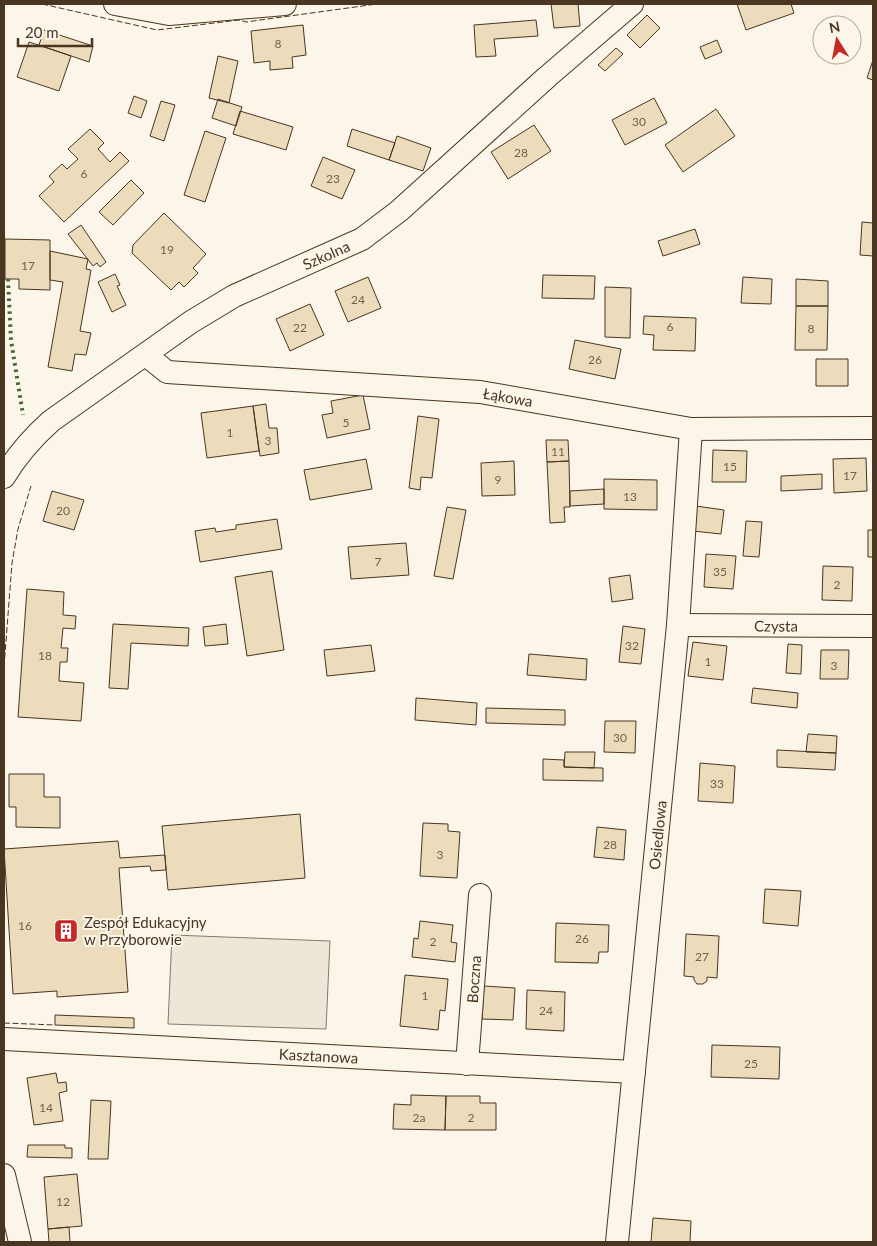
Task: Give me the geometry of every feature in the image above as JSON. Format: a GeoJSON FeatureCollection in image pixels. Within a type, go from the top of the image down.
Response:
{"type":"FeatureCollection","features":[{"type":"Feature","properties":{"kind":"street"},"geometry":{"type":"LineString","coordinates":[[115,4],[169,14],[286,4]]}},
{"type":"Feature","properties":{"kind":"street","name":"Szkolna"},"geometry":{"type":"LineString","coordinates":[[4,477],[14,459],[31,438],[51,421],[191,322],[234,296],[362,240],[399,211],[632,4]]}},
{"type":"Feature","properties":{"kind":"street","name":"Łąkowa"},"geometry":{"type":"LineString","coordinates":[[146,355],[167,372],[480,392],[691,429],[873,428]]}},
{"type":"Feature","properties":{"kind":"street","name":"Osiedlowa"},"geometry":{"type":"LineString","coordinates":[[618,1242],[678,625],[691,429]]}},
{"type":"Feature","properties":{"kind":"street","name":"Czysta"},"geometry":{"type":"LineString","coordinates":[[678,625],[873,626]]}},
{"type":"Feature","properties":{"kind":"street","name":"Boczna"},"geometry":{"type":"LineString","coordinates":[[467,1064],[480,895]]}},
{"type":"Feature","properties":{"kind":"street","name":"Kasztanowa"},"geometry":{"type":"LineString","coordinates":[[4,1039],[634,1072]]}},
{"type":"Feature","properties":{"kind":"street"},"geometry":{"type":"LineString","coordinates":[[4,1175],[20,1242]]}},
{"type":"Feature","properties":{"kind":"shaded area"},"geometry":{"type":"Polygon","coordinates":[[[172,935],[330,941],[326,1029],[168,1024],[172,935]]]}},
{"type":"Feature","properties":{"kind":"building"},"geometry":{"type":"Polygon","coordinates":[[[551,4],[578,4],[580,26],[554,28],[551,4]]]}},
{"type":"Feature","properties":{"kind":"building"},"geometry":{"type":"Polygon","coordinates":[[[737,4],[791,4],[794,13],[746,30],[737,4]]]}},
{"type":"Feature","properties":{"kind":"building"},"geometry":{"type":"Polygon","coordinates":[[[647,15],[660,28],[640,48],[627,35],[647,15]]]}},
{"type":"Feature","properties":{"kind":"building"},"geometry":{"type":"Polygon","coordinates":[[[536,20],[538,36],[494,39],[496,56],[476,57],[474,25],[536,20]]]}},
{"type":"Feature","properties":{"kind":"building"},"geometry":{"type":"Polygon","coordinates":[[[303,25],[306,55],[292,57],[293,68],[270,70],[270,61],[254,63],[251,31],[303,25]]]}},
{"type":"Feature","properties":{"kind":"building"},"geometry":{"type":"Polygon","coordinates":[[[44,30],[93,46],[89,62],[39,45],[44,30]]]}},
{"type":"Feature","properties":{"kind":"building"},"geometry":{"type":"Polygon","coordinates":[[[717,40],[722,52],[705,59],[700,47],[717,40]]]}},
{"type":"Feature","properties":{"kind":"building"},"geometry":{"type":"Polygon","coordinates":[[[29,42],[71,56],[59,91],[17,77],[29,42]]]}},
{"type":"Feature","properties":{"kind":"building"},"geometry":{"type":"Polygon","coordinates":[[[616,48],[623,54],[605,71],[598,65],[616,48]]]}},
{"type":"Feature","properties":{"kind":"building"},"geometry":{"type":"Polygon","coordinates":[[[218,56],[238,61],[229,103],[209,98],[218,56]]]}},
{"type":"Feature","properties":{"kind":"building"},"geometry":{"type":"Polygon","coordinates":[[[873,60],[873,80],[867,78],[873,60]]]}},
{"type":"Feature","properties":{"kind":"building"},"geometry":{"type":"Polygon","coordinates":[[[134,96],[147,101],[141,118],[128,113],[134,96]]]}},
{"type":"Feature","properties":{"kind":"building"},"geometry":{"type":"Polygon","coordinates":[[[654,98],[667,123],[625,145],[612,120],[654,98]]]}},
{"type":"Feature","properties":{"kind":"building"},"geometry":{"type":"Polygon","coordinates":[[[218,99],[242,107],[236,126],[212,118],[218,99]]]}},
{"type":"Feature","properties":{"kind":"building"},"geometry":{"type":"Polygon","coordinates":[[[161,101],[175,105],[164,141],[150,136],[161,101]]]}},
{"type":"Feature","properties":{"kind":"building"},"geometry":{"type":"Polygon","coordinates":[[[716,109],[735,136],[683,172],[665,145],[716,109]]]}},
{"type":"Feature","properties":{"kind":"building"},"geometry":{"type":"Polygon","coordinates":[[[240,111],[293,127],[286,150],[233,134],[240,111]]]}},
{"type":"Feature","properties":{"kind":"building"},"geometry":{"type":"Polygon","coordinates":[[[534,125],[551,151],[508,179],[491,152],[534,125]]]}},
{"type":"Feature","properties":{"kind":"building"},"geometry":{"type":"Polygon","coordinates":[[[90,129],[104,143],[98,149],[110,162],[120,152],[129,161],[64,222],[39,196],[54,182],[49,176],[62,164],[67,169],[78,159],[68,149],[90,129]]]}},
{"type":"Feature","properties":{"kind":"building"},"geometry":{"type":"Polygon","coordinates":[[[352,129],[395,143],[389,160],[347,146],[352,129]]]}},
{"type":"Feature","properties":{"kind":"building"},"geometry":{"type":"Polygon","coordinates":[[[205,131],[226,138],[205,202],[184,195],[205,131]]]}},
{"type":"Feature","properties":{"kind":"building"},"geometry":{"type":"Polygon","coordinates":[[[397,136],[431,148],[423,171],[389,160],[397,136]]]}},
{"type":"Feature","properties":{"kind":"building"},"geometry":{"type":"Polygon","coordinates":[[[323,157],[355,170],[342,199],[311,186],[323,157]]]}},
{"type":"Feature","properties":{"kind":"building"},"geometry":{"type":"Polygon","coordinates":[[[131,180],[144,193],[113,225],[99,212],[131,180]]]}},
{"type":"Feature","properties":{"kind":"building"},"geometry":{"type":"Polygon","coordinates":[[[164,213],[206,254],[193,268],[198,273],[184,287],[179,282],[171,290],[132,253],[133,245],[164,213]]]}},
{"type":"Feature","properties":{"kind":"building"},"geometry":{"type":"Polygon","coordinates":[[[862,222],[873,223],[873,256],[860,255],[862,222]]]}},
{"type":"Feature","properties":{"kind":"building"},"geometry":{"type":"Polygon","coordinates":[[[81,225],[106,262],[100,267],[97,263],[93,266],[68,234],[81,225]]]}},
{"type":"Feature","properties":{"kind":"building"},"geometry":{"type":"Polygon","coordinates":[[[695,229],[700,244],[663,256],[658,241],[695,229]]]}},
{"type":"Feature","properties":{"kind":"building"},"geometry":{"type":"Polygon","coordinates":[[[5,239],[50,240],[50,290],[19,289],[19,279],[5,279],[5,239]]]}},
{"type":"Feature","properties":{"kind":"building"},"geometry":{"type":"Polygon","coordinates":[[[50,251],[88,259],[86,269],[91,270],[80,331],[91,333],[86,355],[75,354],[72,371],[48,367],[63,282],[50,280],[50,251]]]}},
{"type":"Feature","properties":{"kind":"building"},"geometry":{"type":"Polygon","coordinates":[[[115,274],[120,285],[117,286],[126,305],[112,312],[98,282],[115,274]]]}},
{"type":"Feature","properties":{"kind":"building"},"geometry":{"type":"Polygon","coordinates":[[[543,275],[595,276],[594,299],[542,298],[543,275]]]}},
{"type":"Feature","properties":{"kind":"building"},"geometry":{"type":"Polygon","coordinates":[[[368,277],[381,308],[348,322],[335,291],[368,277]]]}},
{"type":"Feature","properties":{"kind":"building"},"geometry":{"type":"Polygon","coordinates":[[[743,277],[772,279],[771,304],[741,303],[743,277]]]}},
{"type":"Feature","properties":{"kind":"building"},"geometry":{"type":"Polygon","coordinates":[[[796,279],[828,281],[828,306],[796,306],[796,279]]]}},
{"type":"Feature","properties":{"kind":"building"},"geometry":{"type":"Polygon","coordinates":[[[605,287],[631,288],[630,338],[605,337],[605,287]]]}},
{"type":"Feature","properties":{"kind":"building"},"geometry":{"type":"Polygon","coordinates":[[[310,304],[324,335],[290,351],[276,319],[310,304]]]}},
{"type":"Feature","properties":{"kind":"building"},"geometry":{"type":"Polygon","coordinates":[[[796,306],[828,306],[827,350],[795,350],[796,306]]]}},
{"type":"Feature","properties":{"kind":"building"},"geometry":{"type":"Polygon","coordinates":[[[644,316],[696,318],[695,351],[653,350],[654,335],[643,334],[644,316]]]}},
{"type":"Feature","properties":{"kind":"building"},"geometry":{"type":"Polygon","coordinates":[[[575,340],[621,349],[615,379],[569,369],[575,340]]]}},
{"type":"Feature","properties":{"kind":"building"},"geometry":{"type":"Polygon","coordinates":[[[816,359],[848,359],[848,386],[816,386],[816,359]]]}},
{"type":"Feature","properties":{"kind":"building"},"geometry":{"type":"Polygon","coordinates":[[[363,395],[370,429],[327,438],[322,415],[333,413],[331,401],[363,395]]]}},
{"type":"Feature","properties":{"kind":"building"},"geometry":{"type":"Polygon","coordinates":[[[266,404],[269,428],[277,428],[279,453],[260,456],[253,406],[266,404]]]}},
{"type":"Feature","properties":{"kind":"building"},"geometry":{"type":"Polygon","coordinates":[[[253,406],[259,451],[207,458],[201,413],[253,406]]]}},
{"type":"Feature","properties":{"kind":"building"},"geometry":{"type":"Polygon","coordinates":[[[418,416],[439,419],[432,478],[421,477],[420,490],[409,488],[418,416]]]}},
{"type":"Feature","properties":{"kind":"building"},"geometry":{"type":"Polygon","coordinates":[[[546,440],[568,440],[569,461],[547,462],[546,440]]]}},
{"type":"Feature","properties":{"kind":"building"},"geometry":{"type":"Polygon","coordinates":[[[713,450],[747,451],[746,482],[712,482],[713,450]]]}},
{"type":"Feature","properties":{"kind":"building"},"geometry":{"type":"Polygon","coordinates":[[[866,458],[867,491],[834,493],[833,459],[866,458]]]}},
{"type":"Feature","properties":{"kind":"building"},"geometry":{"type":"Polygon","coordinates":[[[366,459],[372,489],[310,500],[304,470],[366,459]]]}},
{"type":"Feature","properties":{"kind":"building"},"geometry":{"type":"Polygon","coordinates":[[[514,461],[515,495],[482,496],[481,463],[514,461]]]}},
{"type":"Feature","properties":{"kind":"building"},"geometry":{"type":"Polygon","coordinates":[[[569,461],[570,507],[564,507],[565,522],[550,523],[547,462],[569,461]]]}},
{"type":"Feature","properties":{"kind":"building"},"geometry":{"type":"Polygon","coordinates":[[[822,474],[822,489],[781,491],[781,476],[822,474]]]}},
{"type":"Feature","properties":{"kind":"building"},"geometry":{"type":"Polygon","coordinates":[[[604,479],[657,480],[657,510],[604,509],[604,479]]]}},
{"type":"Feature","properties":{"kind":"building"},"geometry":{"type":"Polygon","coordinates":[[[604,489],[604,504],[570,506],[570,491],[604,489]]]}},
{"type":"Feature","properties":{"kind":"building"},"geometry":{"type":"Polygon","coordinates":[[[52,491],[84,500],[74,530],[43,521],[52,491]]]}},
{"type":"Feature","properties":{"kind":"building"},"geometry":{"type":"Polygon","coordinates":[[[696,506],[724,510],[721,534],[693,531],[696,506]]]}},
{"type":"Feature","properties":{"kind":"building"},"geometry":{"type":"Polygon","coordinates":[[[447,507],[466,510],[453,579],[434,576],[447,507]]]}},
{"type":"Feature","properties":{"kind":"building"},"geometry":{"type":"Polygon","coordinates":[[[277,519],[282,549],[200,562],[195,531],[215,528],[216,532],[236,529],[236,525],[277,519]]]}},
{"type":"Feature","properties":{"kind":"building"},"geometry":{"type":"Polygon","coordinates":[[[746,521],[762,522],[759,557],[743,556],[746,521]]]}},
{"type":"Feature","properties":{"kind":"building"},"geometry":{"type":"Polygon","coordinates":[[[868,530],[873,530],[873,557],[868,557],[868,530]]]}},
{"type":"Feature","properties":{"kind":"building"},"geometry":{"type":"Polygon","coordinates":[[[406,543],[409,575],[351,579],[348,547],[406,543]]]}},
{"type":"Feature","properties":{"kind":"building"},"geometry":{"type":"Polygon","coordinates":[[[706,554],[736,556],[733,589],[704,587],[706,554]]]}},
{"type":"Feature","properties":{"kind":"building"},"geometry":{"type":"Polygon","coordinates":[[[823,566],[853,567],[852,601],[822,600],[823,566]]]}},
{"type":"Feature","properties":{"kind":"building"},"geometry":{"type":"Polygon","coordinates":[[[272,571],[284,650],[247,656],[235,577],[272,571]]]}},
{"type":"Feature","properties":{"kind":"building"},"geometry":{"type":"Polygon","coordinates":[[[630,575],[633,599],[612,602],[609,578],[630,575]]]}},
{"type":"Feature","properties":{"kind":"building"},"geometry":{"type":"Polygon","coordinates":[[[27,589],[64,592],[63,615],[76,616],[75,629],[63,628],[61,648],[68,648],[67,662],[60,662],[59,681],[84,683],[81,721],[18,717],[27,589]]]}},
{"type":"Feature","properties":{"kind":"building"},"geometry":{"type":"Polygon","coordinates":[[[113,624],[189,628],[188,646],[131,643],[128,689],[109,688],[113,624]]]}},
{"type":"Feature","properties":{"kind":"building"},"geometry":{"type":"Polygon","coordinates":[[[226,624],[228,644],[205,646],[203,627],[226,624]]]}},
{"type":"Feature","properties":{"kind":"building"},"geometry":{"type":"Polygon","coordinates":[[[623,626],[645,629],[641,664],[619,662],[623,626]]]}},
{"type":"Feature","properties":{"kind":"building"},"geometry":{"type":"Polygon","coordinates":[[[693,642],[727,646],[723,680],[688,676],[693,642]]]}},
{"type":"Feature","properties":{"kind":"building"},"geometry":{"type":"Polygon","coordinates":[[[788,644],[802,645],[801,674],[786,673],[788,644]]]}},
{"type":"Feature","properties":{"kind":"building"},"geometry":{"type":"Polygon","coordinates":[[[371,645],[375,671],[327,676],[324,650],[371,645]]]}},
{"type":"Feature","properties":{"kind":"building"},"geometry":{"type":"Polygon","coordinates":[[[821,650],[849,650],[848,679],[820,679],[821,650]]]}},
{"type":"Feature","properties":{"kind":"building"},"geometry":{"type":"Polygon","coordinates":[[[529,654],[587,659],[586,680],[527,675],[529,654]]]}},
{"type":"Feature","properties":{"kind":"building"},"geometry":{"type":"Polygon","coordinates":[[[753,688],[798,693],[797,708],[751,703],[753,688]]]}},
{"type":"Feature","properties":{"kind":"building"},"geometry":{"type":"Polygon","coordinates":[[[416,698],[477,703],[476,725],[415,720],[416,698]]]}},
{"type":"Feature","properties":{"kind":"building"},"geometry":{"type":"Polygon","coordinates":[[[486,708],[565,710],[565,725],[486,723],[486,708]]]}},
{"type":"Feature","properties":{"kind":"building"},"geometry":{"type":"Polygon","coordinates":[[[605,721],[636,721],[635,753],[604,752],[605,721]]]}},
{"type":"Feature","properties":{"kind":"building"},"geometry":{"type":"Polygon","coordinates":[[[808,734],[837,736],[836,753],[806,752],[808,734]]]}},
{"type":"Feature","properties":{"kind":"building"},"geometry":{"type":"Polygon","coordinates":[[[777,750],[836,753],[835,770],[777,767],[777,750]]]}},
{"type":"Feature","properties":{"kind":"building"},"geometry":{"type":"Polygon","coordinates":[[[565,752],[595,752],[594,768],[564,767],[565,752]]]}},
{"type":"Feature","properties":{"kind":"building"},"geometry":{"type":"Polygon","coordinates":[[[543,759],[564,760],[564,767],[603,768],[603,781],[543,780],[543,759]]]}},
{"type":"Feature","properties":{"kind":"building"},"geometry":{"type":"Polygon","coordinates":[[[700,763],[735,766],[733,803],[698,801],[700,763]]]}},
{"type":"Feature","properties":{"kind":"building"},"geometry":{"type":"Polygon","coordinates":[[[9,774],[44,774],[44,797],[60,797],[60,828],[16,827],[16,807],[9,807],[9,774]]]}},
{"type":"Feature","properties":{"kind":"building"},"geometry":{"type":"Polygon","coordinates":[[[300,814],[305,878],[168,890],[162,826],[300,814]]]}},
{"type":"Feature","properties":{"kind":"building"},"geometry":{"type":"Polygon","coordinates":[[[423,823],[448,824],[448,831],[460,832],[457,878],[420,876],[423,823]]]}},
{"type":"Feature","properties":{"kind":"building"},"geometry":{"type":"Polygon","coordinates":[[[597,827],[626,830],[624,860],[594,857],[597,827]]]}},
{"type":"Feature","properties":{"kind":"building","name":"Zespół Edukacyjny w Przyborowie"},"geometry":{"type":"Polygon","coordinates":[[[118,841],[120,858],[165,855],[166,870],[151,871],[150,866],[119,868],[128,992],[57,997],[57,991],[13,994],[4,849],[118,841]]]}},
{"type":"Feature","properties":{"kind":"building"},"geometry":{"type":"Polygon","coordinates":[[[765,889],[801,891],[798,926],[763,923],[765,889]]]}},
{"type":"Feature","properties":{"kind":"building"},"geometry":{"type":"Polygon","coordinates":[[[420,921],[453,925],[451,942],[457,943],[455,962],[412,957],[414,938],[418,939],[420,921]]]}},
{"type":"Feature","properties":{"kind":"building"},"geometry":{"type":"Polygon","coordinates":[[[556,923],[609,925],[608,952],[599,952],[598,963],[555,962],[556,923]]]}},
{"type":"Feature","properties":{"kind":"building"},"geometry":{"type":"Polygon","coordinates":[[[686,934],[719,936],[717,978],[707,977],[707,981],[703,984],[697,984],[694,977],[684,976],[686,934]]]}},
{"type":"Feature","properties":{"kind":"building"},"geometry":{"type":"Polygon","coordinates":[[[405,975],[448,979],[445,1011],[440,1010],[438,1030],[400,1026],[405,975]]]}},
{"type":"Feature","properties":{"kind":"building"},"geometry":{"type":"Polygon","coordinates":[[[484,986],[515,988],[513,1020],[482,1019],[484,986]]]}},
{"type":"Feature","properties":{"kind":"building"},"geometry":{"type":"Polygon","coordinates":[[[527,990],[565,992],[564,1031],[526,1029],[527,990]]]}},
{"type":"Feature","properties":{"kind":"building"},"geometry":{"type":"Polygon","coordinates":[[[55,1015],[134,1018],[134,1028],[55,1025],[55,1015]]]}},
{"type":"Feature","properties":{"kind":"building"},"geometry":{"type":"Polygon","coordinates":[[[712,1045],[780,1047],[779,1079],[711,1077],[712,1045]]]}},
{"type":"Feature","properties":{"kind":"building"},"geometry":{"type":"Polygon","coordinates":[[[56,1073],[58,1083],[66,1082],[67,1091],[59,1093],[63,1121],[34,1125],[27,1078],[56,1073]]]}},
{"type":"Feature","properties":{"kind":"building"},"geometry":{"type":"Polygon","coordinates":[[[411,1095],[446,1096],[445,1130],[393,1129],[394,1104],[411,1105],[411,1095]]]}},
{"type":"Feature","properties":{"kind":"building"},"geometry":{"type":"Polygon","coordinates":[[[446,1096],[480,1096],[480,1103],[496,1103],[496,1130],[445,1130],[446,1096]]]}},
{"type":"Feature","properties":{"kind":"building"},"geometry":{"type":"Polygon","coordinates":[[[91,1100],[111,1101],[108,1159],[88,1159],[91,1100]]]}},
{"type":"Feature","properties":{"kind":"building"},"geometry":{"type":"Polygon","coordinates":[[[28,1145],[65,1145],[65,1148],[72,1148],[72,1158],[27,1157],[28,1145]]]}},
{"type":"Feature","properties":{"kind":"building"},"geometry":{"type":"Polygon","coordinates":[[[77,1174],[82,1226],[48,1229],[44,1177],[77,1174]]]}},
{"type":"Feature","properties":{"kind":"building"},"geometry":{"type":"Polygon","coordinates":[[[653,1218],[691,1221],[690,1242],[651,1242],[653,1218]]]}},
{"type":"Feature","properties":{"kind":"building"},"geometry":{"type":"Polygon","coordinates":[[[69,1227],[70,1242],[49,1242],[48,1229],[69,1227]]]}},
{"type":"Feature","properties":{"kind":"hedge"},"geometry":{"type":"LineString","coordinates":[[8,279],[11,340],[23,415]]}},
{"type":"Feature","properties":{"kind":"fence"},"geometry":{"type":"LineString","coordinates":[[42,4],[157,30],[239,20],[246,22],[377,4]]}},
{"type":"Feature","properties":{"kind":"fence"},"geometry":{"type":"LineString","coordinates":[[4,667],[12,563],[18,529],[31,486]]}},
{"type":"Feature","properties":{"kind":"fence"},"geometry":{"type":"LineString","coordinates":[[4,1023],[55,1025]]}},
{"type":"Feature","properties":{"kind":"place","name":"Zespół Edukacyjny w Przyborowie"},"geometry":{"type":"Point","coordinates":[66,931]}}]}
